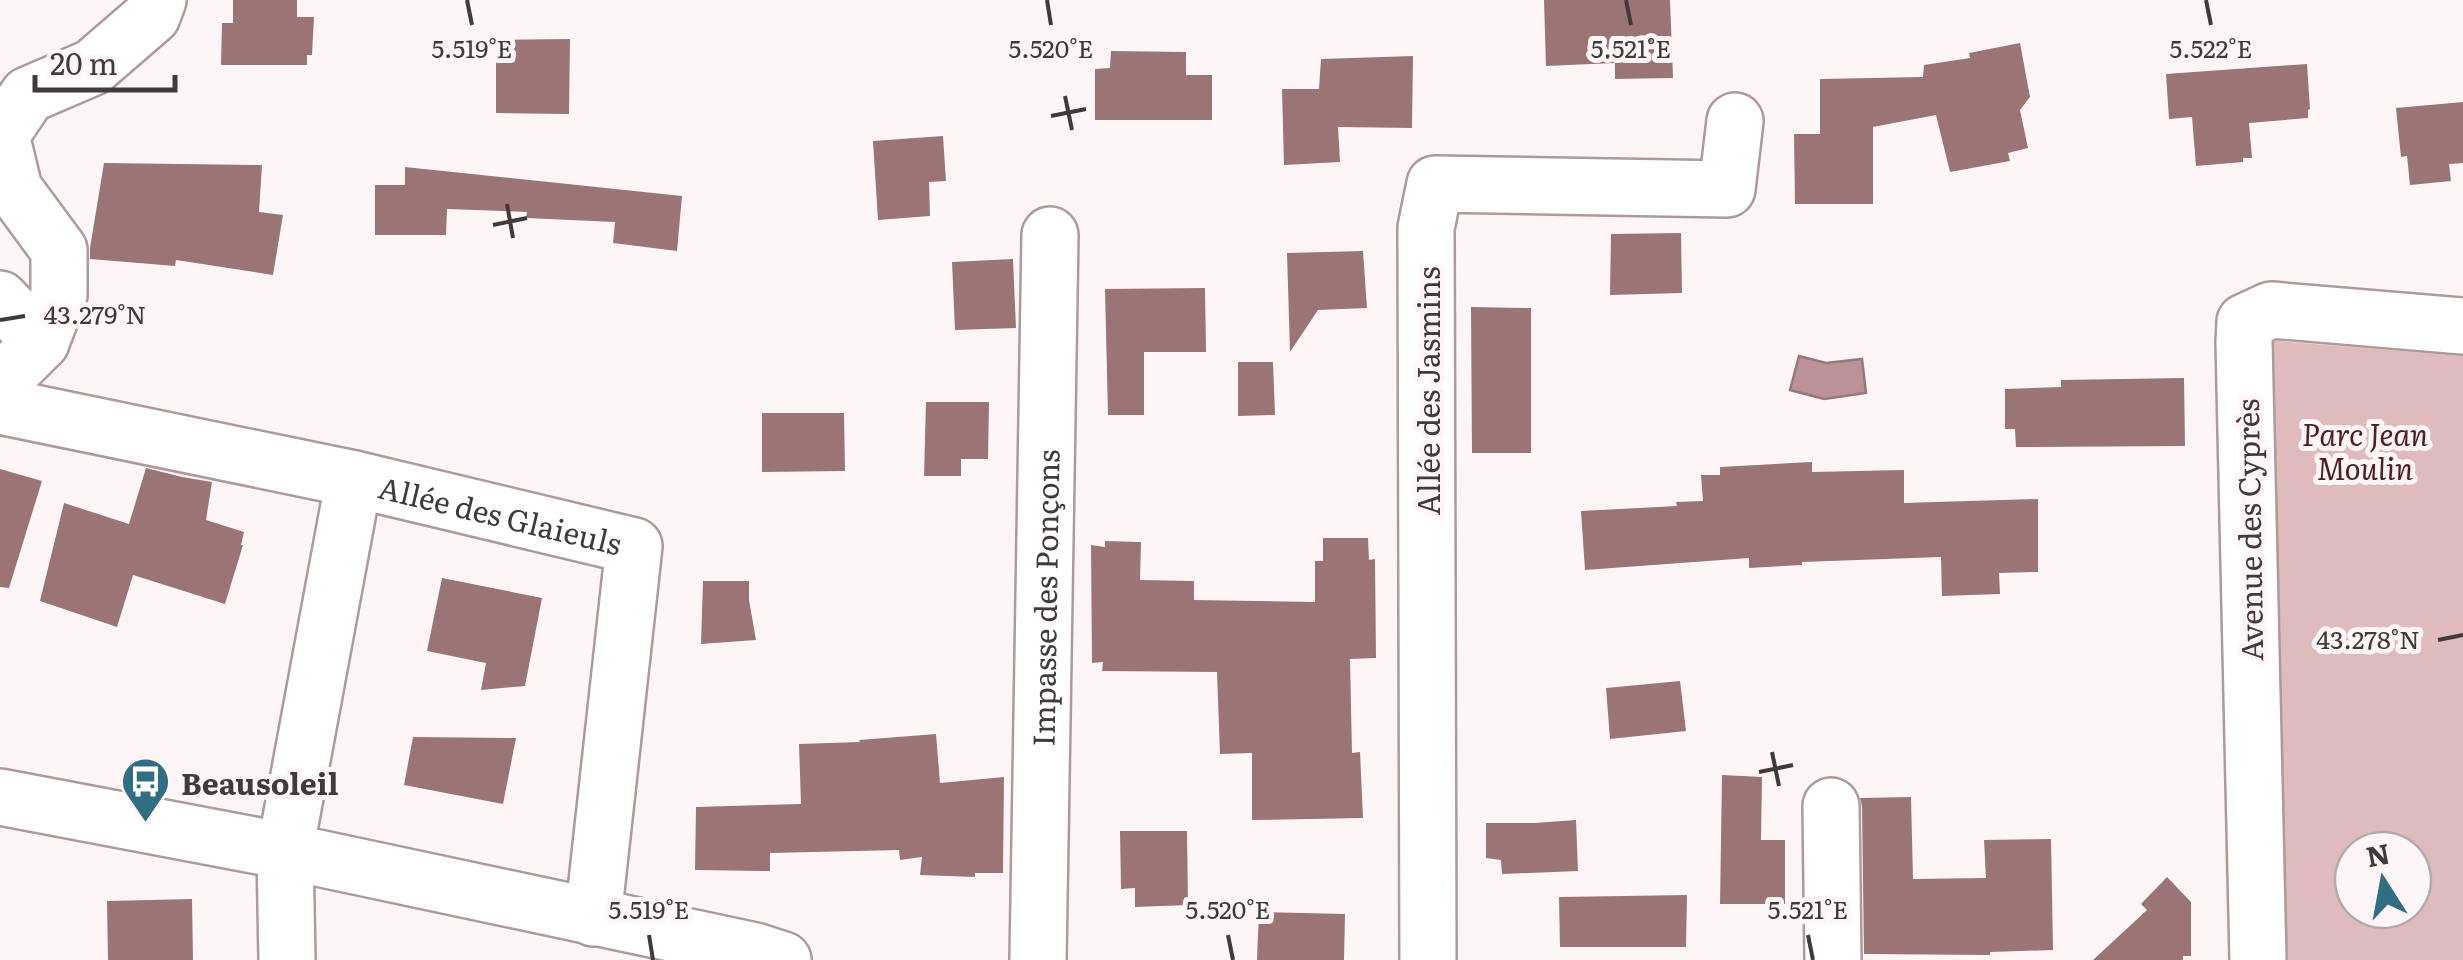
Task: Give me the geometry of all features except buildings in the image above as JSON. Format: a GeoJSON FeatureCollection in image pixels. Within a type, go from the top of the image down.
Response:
{"type":"FeatureCollection","features":[{"type":"Feature","properties":{"kind":"street"},"geometry":{"type":"LineString","coordinates":[[0,383],[40,342],[59,296],[59,250],[14,189],[1,135],[28,95],[93,67],[152,16],[158,0]]}},
{"type":"Feature","properties":{"kind":"street","name":"Allée des Jasmins"},"geometry":{"type":"LineString","coordinates":[[1428,960],[1426,228],[1435,184],[1727,190],[1735,121]]}},
{"type":"Feature","properties":{"kind":"street","name":"Impasse des Ponçons"},"geometry":{"type":"LineString","coordinates":[[1038,960],[1050,235]]}},
{"type":"Feature","properties":{"kind":"street"},"geometry":{"type":"LineString","coordinates":[[0,299],[40,342]]}},
{"type":"Feature","properties":{"kind":"street","name":"Avenue des Cyprès"},"geometry":{"type":"LineString","coordinates":[[2258,960],[2246,322],[2272,310],[2463,326]]}},
{"type":"Feature","properties":{"kind":"street","name":"Allée des Glaieuls"},"geometry":{"type":"LineString","coordinates":[[0,406],[354,479],[634,546],[593,918]]}},
{"type":"Feature","properties":{"kind":"street"},"geometry":{"type":"LineString","coordinates":[[287,960],[284,852],[354,479]]}},
{"type":"Feature","properties":{"kind":"street"},"geometry":{"type":"LineString","coordinates":[[0,797],[284,852],[764,957]]}},
{"type":"Feature","properties":{"kind":"street"},"geometry":{"type":"LineString","coordinates":[[1831,806],[1833,960]]}},
{"type":"Feature","properties":{"kind":"green space","name":"Parc Jean Moulin"},"geometry":{"type":"Polygon","coordinates":[[[2265,340],[2463,356],[2463,960],[2277,960],[2265,340]]]}},
{"type":"Feature","properties":{"kind":"shaded area"},"geometry":{"type":"Polygon","coordinates":[[[1799,356],[1826,363],[1862,359],[1866,393],[1824,399],[1790,390],[1799,356]]]}},
{"type":"Feature","properties":{"kind":"place","name":"Beausoleil"},"geometry":{"type":"Point","coordinates":[146,824]}}]}
